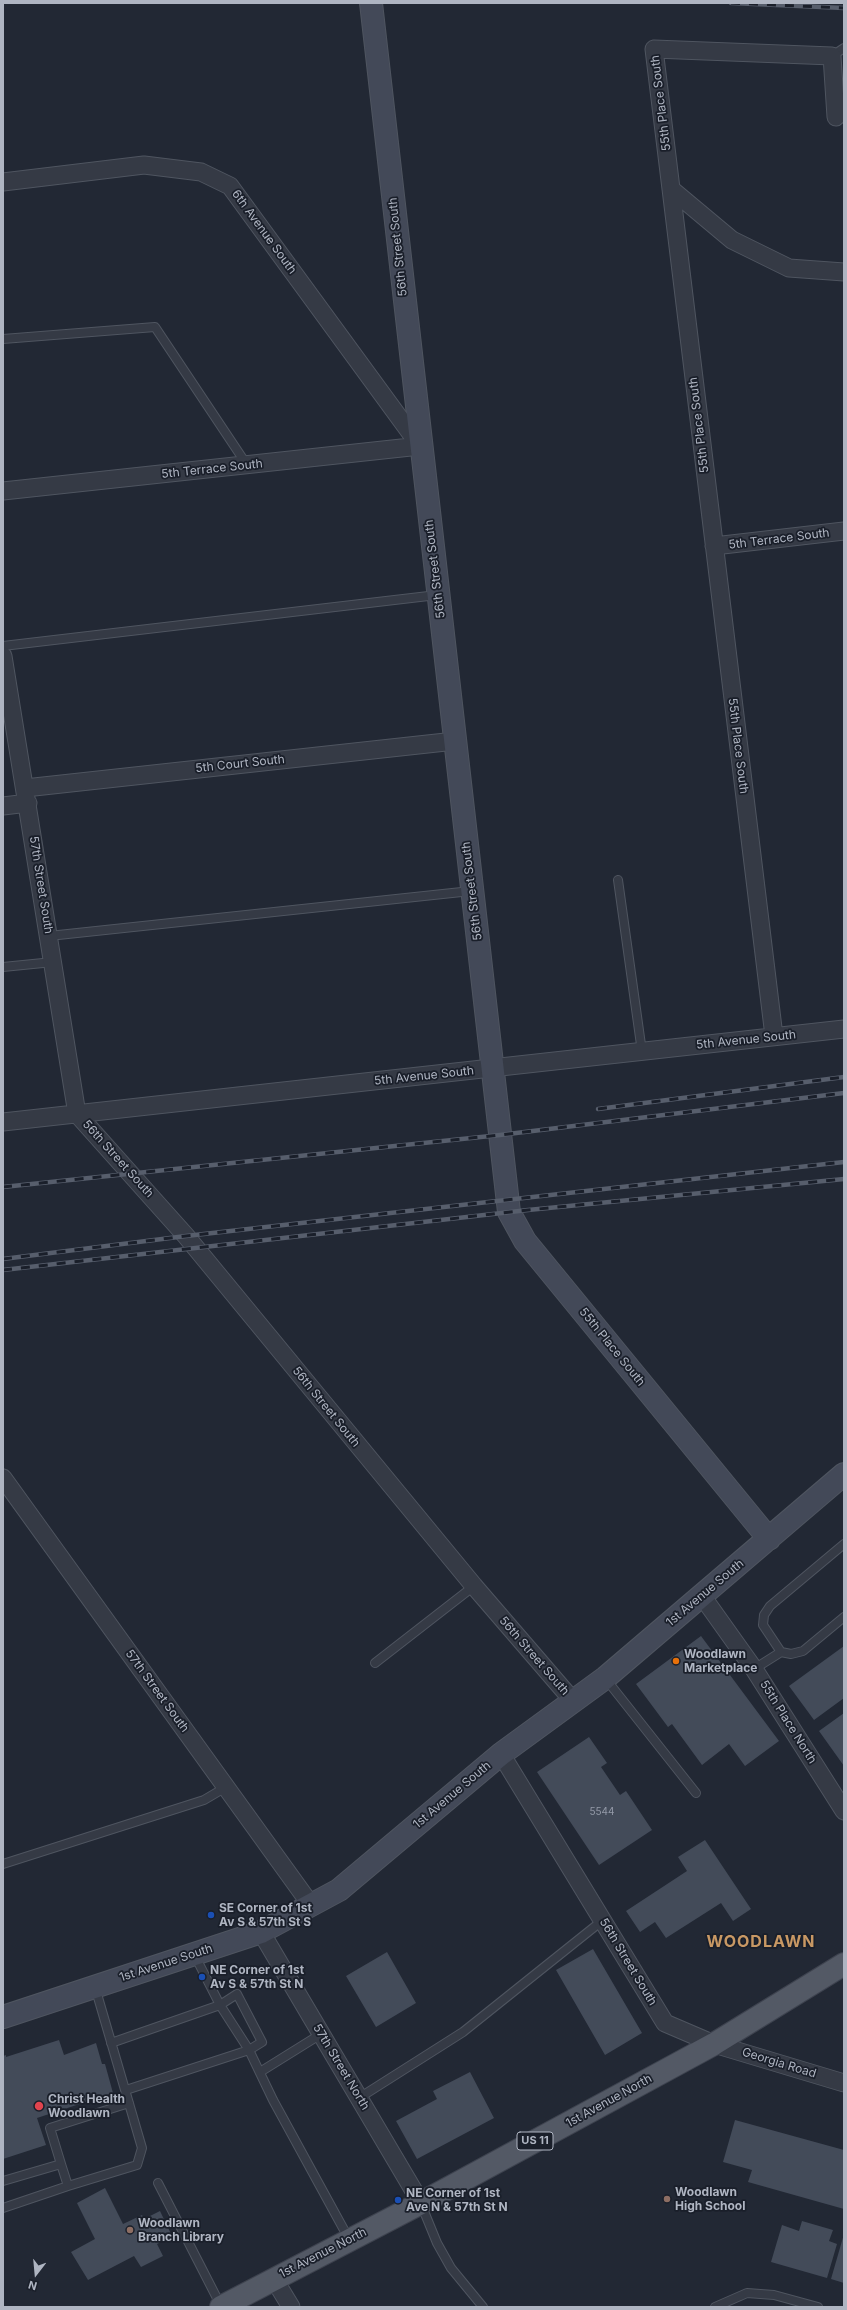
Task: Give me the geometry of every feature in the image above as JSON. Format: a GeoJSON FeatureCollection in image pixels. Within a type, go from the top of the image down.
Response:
{"type":"FeatureCollection","features":[{"type":"Feature","properties":{"kind":"main road","name":"1st Avenue North"},"geometry":{"type":"LineString","coordinates":[[221,2307],[421,2203],[714,2044],[844,1964]]}},
{"type":"Feature","properties":{"kind":"street","name":"56th Street South"},"geometry":{"type":"LineString","coordinates":[[371,3],[420,446],[500,1135]]}},
{"type":"Feature","properties":{"kind":"street","name":"55th Place South"},"geometry":{"type":"LineString","coordinates":[[774,1036],[654,49],[838,52],[836,117]]}},
{"type":"Feature","properties":{"kind":"street","name":"6th Avenue South"},"geometry":{"type":"LineString","coordinates":[[3,182],[144,165],[201,172],[230,186],[420,446]]}},
{"type":"Feature","properties":{"kind":"street"},"geometry":{"type":"LineString","coordinates":[[671,189],[732,240],[788,268],[844,272]]}},
{"type":"Feature","properties":{"kind":"street","name":"5th Terrace South"},"geometry":{"type":"LineString","coordinates":[[3,491],[420,446]]}},
{"type":"Feature","properties":{"kind":"street","name":"5th Terrace South"},"geometry":{"type":"LineString","coordinates":[[714,546],[844,531]]}},
{"type":"Feature","properties":{"kind":"street","name":"57th Street South"},"geometry":{"type":"LineString","coordinates":[[3,656],[77,1114]]}},
{"type":"Feature","properties":{"kind":"street","name":"5th Court South"},"geometry":{"type":"LineString","coordinates":[[3,806],[26,796],[455,741]]}},
{"type":"Feature","properties":{"kind":"street","name":"5th Avenue South"},"geometry":{"type":"LineString","coordinates":[[3,1122],[844,1029]]}},
{"type":"Feature","properties":{"kind":"street","name":"56th Street South"},"geometry":{"type":"LineString","coordinates":[[77,1114],[189,1240],[474,1586],[574,1702]]}},
{"type":"Feature","properties":{"kind":"street","name":"55th Place South"},"geometry":{"type":"LineString","coordinates":[[500,1135],[508,1212],[516,1228],[769,1539]]}},
{"type":"Feature","properties":{"kind":"street","name":"1st Avenue South"},"geometry":{"type":"LineString","coordinates":[[3,2017],[260,1932],[339,1890],[501,1754],[605,1678],[844,1474]]}},
{"type":"Feature","properties":{"kind":"street","name":"57th Street South"},"geometry":{"type":"LineString","coordinates":[[3,1478],[312,1905]]}},
{"type":"Feature","properties":{"kind":"street","name":"55th Place North"},"geometry":{"type":"LineString","coordinates":[[702,1596],[754,1669],[844,1811]]}},
{"type":"Feature","properties":{"kind":"street","name":"56th Street South"},"geometry":{"type":"LineString","coordinates":[[501,1754],[665,2023],[714,2044]]}},
{"type":"Feature","properties":{"kind":"street","name":"57th Street North"},"geometry":{"type":"LineString","coordinates":[[260,1932],[421,2203]]}},
{"type":"Feature","properties":{"kind":"street","name":"Georgia Road"},"geometry":{"type":"LineString","coordinates":[[714,2044],[844,2083]]}},
{"type":"Feature","properties":{"kind":"street"},"geometry":{"type":"LineString","coordinates":[[274,2279],[291,2307]]}},
{"type":"Feature","properties":{"kind":"lane"},"geometry":{"type":"LineString","coordinates":[[3,340],[155,327],[247,465]]}},
{"type":"Feature","properties":{"kind":"lane"},"geometry":{"type":"LineString","coordinates":[[3,646],[438,595]]}},
{"type":"Feature","properties":{"kind":"lane"},"geometry":{"type":"LineString","coordinates":[[618,880],[642,1052]]}},
{"type":"Feature","properties":{"kind":"lane"},"geometry":{"type":"LineString","coordinates":[[49,936],[472,891]]}},
{"type":"Feature","properties":{"kind":"lane"},"geometry":{"type":"LineString","coordinates":[[3,967],[53,962]]}},
{"type":"Feature","properties":{"kind":"lane"},"geometry":{"type":"LineString","coordinates":[[781,1652],[763,1625],[764,1614],[770,1606],[844,1544]]}},
{"type":"Feature","properties":{"kind":"lane"},"geometry":{"type":"LineString","coordinates":[[375,1663],[474,1586]]}},
{"type":"Feature","properties":{"kind":"lane"},"geometry":{"type":"LineString","coordinates":[[754,1669],[781,1652],[791,1654],[803,1651],[844,1617]]}},
{"type":"Feature","properties":{"kind":"lane"},"geometry":{"type":"LineString","coordinates":[[605,1678],[696,1793]]}},
{"type":"Feature","properties":{"kind":"lane"},"geometry":{"type":"LineString","coordinates":[[3,1864],[204,1800],[226,1787]]}},
{"type":"Feature","properties":{"kind":"lane"},"geometry":{"type":"LineString","coordinates":[[359,2098],[463,2032],[603,1920]]}},
{"type":"Feature","properties":{"kind":"lane"},"geometry":{"type":"LineString","coordinates":[[194,1954],[220,2005],[249,2050],[349,2240]]}},
{"type":"Feature","properties":{"kind":"lane"},"geometry":{"type":"LineString","coordinates":[[3,2208],[137,2165],[142,2148],[95,1987]]}},
{"type":"Feature","properties":{"kind":"lane"},"geometry":{"type":"LineString","coordinates":[[111,2043],[220,2005],[237,1994],[262,2042],[249,2050],[126,2090]]}},
{"type":"Feature","properties":{"kind":"lane"},"geometry":{"type":"LineString","coordinates":[[260,2072],[321,2034]]}},
{"type":"Feature","properties":{"kind":"lane"},"geometry":{"type":"LineString","coordinates":[[68,2186],[50,2128],[129,2102]]}},
{"type":"Feature","properties":{"kind":"lane"},"geometry":{"type":"LineString","coordinates":[[3,2181],[61,2164]]}},
{"type":"Feature","properties":{"kind":"lane"},"geometry":{"type":"LineString","coordinates":[[158,2183],[221,2307]]}},
{"type":"Feature","properties":{"kind":"lane"},"geometry":{"type":"LineString","coordinates":[[421,2203],[438,2243],[451,2268],[483,2307]]}},
{"type":"Feature","properties":{"kind":"lane"},"geometry":{"type":"LineString","coordinates":[[715,2307],[747,2293],[774,2295],[818,2307]]}},
{"type":"Feature","properties":{"kind":"building"},"geometry":{"type":"Polygon","coordinates":[[[701,1636],[779,1741],[745,1766],[729,1744],[702,1765],[672,1724],[668,1727],[636,1684],[701,1636]]]}},
{"type":"Feature","properties":{"kind":"building"},"geometry":{"type":"Polygon","coordinates":[[[844,1646],[844,1698],[814,1720],[789,1686],[844,1646]]]}},
{"type":"Feature","properties":{"kind":"building"},"geometry":{"type":"Polygon","coordinates":[[[844,1713],[844,1766],[819,1731],[844,1713]]]}},
{"type":"Feature","properties":{"kind":"building"},"geometry":{"type":"Polygon","coordinates":[[[589,1737],[607,1763],[601,1767],[620,1795],[626,1791],[652,1830],[599,1865],[537,1772],[589,1737]]]}},
{"type":"Feature","properties":{"kind":"building"},"geometry":{"type":"Polygon","coordinates":[[[705,1840],[751,1909],[733,1921],[721,1903],[666,1938],[655,1922],[640,1932],[626,1911],[687,1871],[678,1857],[705,1840]]]}},
{"type":"Feature","properties":{"kind":"building"},"geometry":{"type":"Polygon","coordinates":[[[593,1949],[642,2033],[605,2055],[556,1970],[593,1949]]]}},
{"type":"Feature","properties":{"kind":"building"},"geometry":{"type":"Polygon","coordinates":[[[387,1952],[416,2003],[376,2027],[346,1976],[387,1952]]]}},
{"type":"Feature","properties":{"kind":"building","name":"Christ Health Woodlawn"},"geometry":{"type":"Polygon","coordinates":[[[59,2040],[64,2055],[96,2043],[102,2064],[105,2064],[113,2093],[37,2118],[46,2145],[3,2159],[3,2056],[6,2055],[6,2057],[59,2040]]]}},
{"type":"Feature","properties":{"kind":"building"},"geometry":{"type":"Polygon","coordinates":[[[470,2072],[494,2118],[417,2159],[396,2121],[437,2099],[433,2091],[470,2072]]]}},
{"type":"Feature","properties":{"kind":"building"},"geometry":{"type":"Polygon","coordinates":[[[735,2120],[844,2150],[844,2209],[748,2182],[752,2170],[723,2162],[735,2120]]]}},
{"type":"Feature","properties":{"kind":"building","name":"Woodlawn Branch Library"},"geometry":{"type":"Polygon","coordinates":[[[105,2188],[123,2224],[142,2215],[144,2219],[160,2211],[172,2236],[157,2244],[163,2256],[141,2267],[134,2256],[88,2280],[71,2252],[95,2239],[77,2203],[105,2188]]]}},
{"type":"Feature","properties":{"kind":"building"},"geometry":{"type":"Polygon","coordinates":[[[802,2221],[833,2230],[829,2241],[837,2244],[827,2278],[771,2262],[782,2225],[799,2231],[802,2221]]]}},
{"type":"Feature","properties":{"kind":"building"},"geometry":{"type":"Polygon","coordinates":[[[844,2234],[844,2283],[831,2279],[844,2234]]]}},
{"type":"Feature","properties":{"kind":"railway"},"geometry":{"type":"LineString","coordinates":[[731,3],[844,8]]}},
{"type":"Feature","properties":{"kind":"railway"},"geometry":{"type":"LineString","coordinates":[[598,1109],[844,1077]]}},
{"type":"Feature","properties":{"kind":"railway"},"geometry":{"type":"LineString","coordinates":[[3,1187],[500,1135],[844,1093]]}},
{"type":"Feature","properties":{"kind":"railway"},"geometry":{"type":"LineString","coordinates":[[3,1259],[186,1236],[844,1162]]}},
{"type":"Feature","properties":{"kind":"railway"},"geometry":{"type":"LineString","coordinates":[[3,1270],[528,1210],[844,1179]]}},
{"type":"Feature","properties":{"kind":"place","name":"Woodlawn Marketplace"},"geometry":{"type":"Point","coordinates":[676,1661]}},
{"type":"Feature","properties":{"kind":"place","name":"SE Corner of 1st Av S & 57th St S"},"geometry":{"type":"Point","coordinates":[211,1915]}},
{"type":"Feature","properties":{"kind":"place","name":"NE Corner of 1st Av S & 57th St N"},"geometry":{"type":"Point","coordinates":[202,1977]}},
{"type":"Feature","properties":{"kind":"place","name":"Christ Health Woodlawn"},"geometry":{"type":"Point","coordinates":[39,2106]}},
{"type":"Feature","properties":{"kind":"place","name":"Woodlawn High School"},"geometry":{"type":"Point","coordinates":[667,2199]}},
{"type":"Feature","properties":{"kind":"place","name":"NE Corner of 1st Ave N & 57th St N"},"geometry":{"type":"Point","coordinates":[398,2200]}},
{"type":"Feature","properties":{"kind":"place","name":"Woodlawn Branch Library"},"geometry":{"type":"Point","coordinates":[130,2230]}},
{"type":"Feature","properties":{"kind":"district","name":"WOODLAWN"},"geometry":{"type":"Point","coordinates":[761,1942]}}]}
